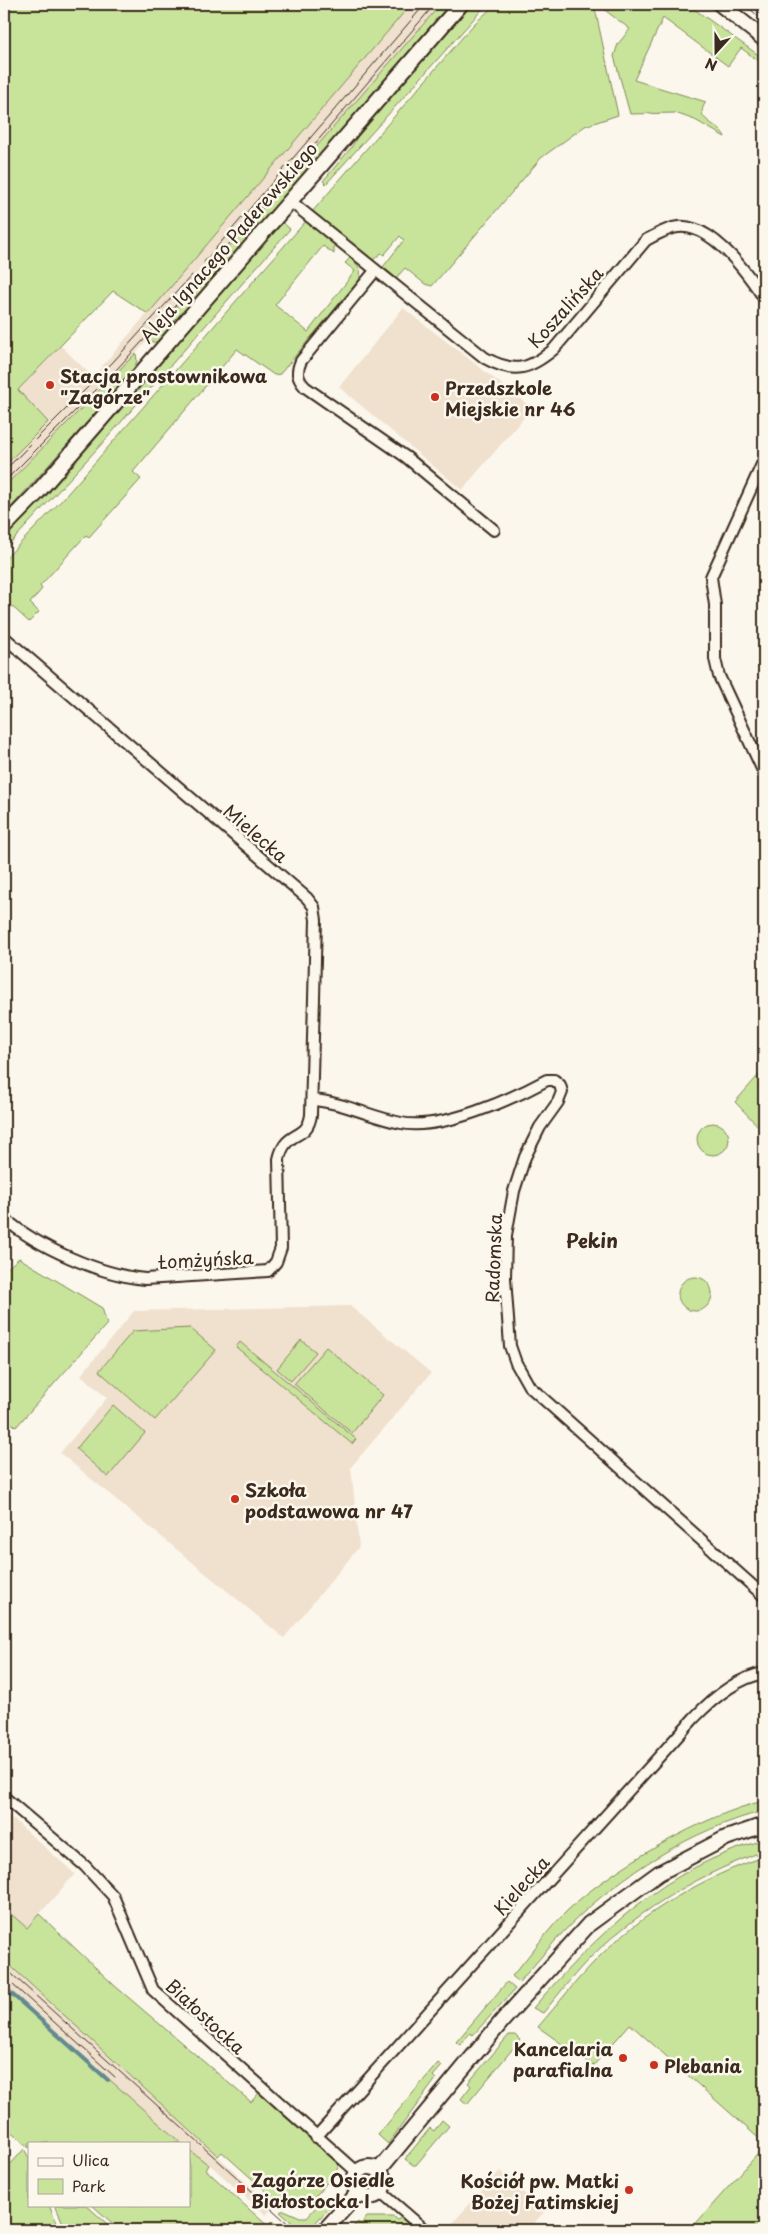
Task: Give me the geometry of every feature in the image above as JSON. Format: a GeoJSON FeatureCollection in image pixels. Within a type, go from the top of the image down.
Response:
{"type":"FeatureCollection","features":[{"type":"Feature","properties":{"kind":"street","name":"Aleja Ignacego Paderewskiego"},"geometry":{"type":"LineString","coordinates":[[4,527],[37,493],[461,4]]}},
{"type":"Feature","properties":{"kind":"street"},"geometry":{"type":"LineString","coordinates":[[720,4],[764,39]]}},
{"type":"Feature","properties":{"kind":"street","name":"Koszalińska"},"geometry":{"type":"LineString","coordinates":[[290,201],[485,358],[508,368],[524,368],[540,360],[554,349],[646,240],[661,232],[679,227],[696,230],[714,238],[764,298]]}},
{"type":"Feature","properties":{"kind":"street"},"geometry":{"type":"LineString","coordinates":[[375,271],[301,361],[297,372],[300,381],[305,387],[406,457],[494,530]]}},
{"type":"Feature","properties":{"kind":"street"},"geometry":{"type":"LineString","coordinates":[[764,460],[711,577],[715,606],[715,659],[719,676],[764,773]]}},
{"type":"Feature","properties":{"kind":"street","name":"Mielecka"},"geometry":{"type":"LineString","coordinates":[[4,637],[307,898],[314,907],[316,920],[312,1100],[310,1124],[304,1132]]}},
{"type":"Feature","properties":{"kind":"street","name":"Radomska"},"geometry":{"type":"LineString","coordinates":[[312,1100],[331,1101],[403,1124],[421,1123],[476,1112],[547,1080],[554,1080],[560,1085],[562,1092],[558,1102],[540,1127],[525,1157],[514,1191],[506,1235],[505,1278],[510,1346],[516,1363],[529,1386],[764,1596]]}},
{"type":"Feature","properties":{"kind":"street","name":"Łomżyńska"},"geometry":{"type":"LineString","coordinates":[[4,1218],[31,1238],[103,1271],[126,1277],[145,1279],[268,1271],[276,1262],[281,1248],[279,1159],[282,1146],[289,1138],[304,1132]]}},
{"type":"Feature","properties":{"kind":"street","name":"Kielecka"},"geometry":{"type":"LineString","coordinates":[[316,2137],[699,1713],[730,1687],[764,1673]]}},
{"type":"Feature","properties":{"kind":"street","name":"Białostocka"},"geometry":{"type":"LineString","coordinates":[[4,1797],[85,1866],[113,1896],[153,1990],[357,2172]]}},
{"type":"Feature","properties":{"kind":"street"},"geometry":{"type":"LineString","coordinates":[[379,2170],[503,2020],[589,1924],[659,1873],[726,1838],[764,1825]]}},
{"type":"Feature","properties":{"kind":"street"},"geometry":{"type":"LineString","coordinates":[[370,2166],[379,2170],[384,2183],[381,2192],[367,2197],[358,2193],[353,2182],[357,2172],[370,2166]]}},
{"type":"Feature","properties":{"kind":"street"},"geometry":{"type":"LineString","coordinates":[[381,2192],[425,2230]]}},
{"type":"Feature","properties":{"kind":"street"},"geometry":{"type":"LineString","coordinates":[[325,2230],[358,2193]]}},
{"type":"Feature","properties":{"kind":"shaded area"},"geometry":{"type":"Polygon","coordinates":[[[411,4],[441,4],[124,367],[4,487],[4,466],[48,422],[18,391],[61,346],[93,377],[411,4]]]}},
{"type":"Feature","properties":{"kind":"shaded area","name":"Przedszkole Miejskie nr 46"},"geometry":{"type":"Polygon","coordinates":[[[403,308],[532,408],[462,490],[339,387],[403,308]]]}},
{"type":"Feature","properties":{"kind":"shaded area","name":"Szkoła podstawowa nr 47"},"geometry":{"type":"Polygon","coordinates":[[[350,1306],[431,1373],[351,1467],[359,1547],[284,1638],[60,1453],[107,1398],[81,1375],[134,1311],[350,1306]]]}},
{"type":"Feature","properties":{"kind":"shaded area"},"geometry":{"type":"Polygon","coordinates":[[[4,1811],[75,1874],[27,1928],[4,1908],[4,1811]]]}},
{"type":"Feature","properties":{"kind":"shaded area"},"geometry":{"type":"Polygon","coordinates":[[[4,1960],[273,2207],[266,2215],[210,2165],[190,2151],[190,2142],[180,2142],[4,1986],[4,1960]]]}},
{"type":"Feature","properties":{"kind":"shaded area"},"geometry":{"type":"Polygon","coordinates":[[[500,2171],[544,2212],[528,2230],[446,2230],[500,2171]]]}},
{"type":"Feature","properties":{"kind":"green space"},"geometry":{"type":"Polygon","coordinates":[[[4,4],[411,4],[148,314],[113,291],[18,390],[48,422],[4,466],[4,4]]]}},
{"type":"Feature","properties":{"kind":"green space"},"geometry":{"type":"Polygon","coordinates":[[[441,4],[450,4],[159,342],[146,342],[441,4]]]}},
{"type":"Feature","properties":{"kind":"green space"},"geometry":{"type":"Polygon","coordinates":[[[471,4],[487,4],[326,184],[323,181],[351,148],[364,125],[453,22],[471,4]]]}},
{"type":"Feature","properties":{"kind":"green space"},"geometry":{"type":"Polygon","coordinates":[[[496,4],[594,4],[618,115],[585,126],[541,158],[432,286],[425,284],[405,268],[396,278],[383,267],[404,240],[400,236],[384,255],[381,253],[373,260],[312,212],[474,24],[496,4]]]}},
{"type":"Feature","properties":{"kind":"green space"},"geometry":{"type":"Polygon","coordinates":[[[602,4],[687,4],[764,59],[764,65],[741,48],[728,66],[663,18],[634,80],[706,102],[702,114],[725,137],[695,120],[675,113],[630,114],[614,56],[618,44],[630,29],[606,11],[602,4]]]}},
{"type":"Feature","properties":{"kind":"green space"},"geometry":{"type":"Polygon","coordinates":[[[306,221],[334,244],[334,254],[323,246],[275,305],[308,332],[355,271],[345,263],[350,258],[359,268],[359,280],[280,374],[274,375],[237,349],[133,472],[141,479],[89,537],[86,535],[40,586],[42,589],[30,603],[39,612],[29,622],[4,599],[4,560],[62,500],[306,221]]]}},
{"type":"Feature","properties":{"kind":"green space"},"geometry":{"type":"Polygon","coordinates":[[[282,222],[290,229],[108,437],[4,550],[4,535],[129,398],[282,222]]]}},
{"type":"Feature","properties":{"kind":"green space"},"geometry":{"type":"Polygon","coordinates":[[[136,353],[137,361],[133,371],[4,515],[4,487],[136,353]]]}},
{"type":"Feature","properties":{"kind":"green space"},"geometry":{"type":"Polygon","coordinates":[[[764,1069],[764,1126],[761,1129],[735,1102],[764,1069]]]}},
{"type":"Feature","properties":{"kind":"green space"},"geometry":{"type":"Polygon","coordinates":[[[713,1123],[724,1128],[729,1139],[724,1150],[713,1155],[702,1150],[697,1139],[702,1128],[713,1123]]]}},
{"type":"Feature","properties":{"kind":"green space"},"geometry":{"type":"Polygon","coordinates":[[[19,1258],[102,1308],[107,1324],[16,1427],[4,1416],[4,1271],[19,1258]]]}},
{"type":"Feature","properties":{"kind":"green space"},"geometry":{"type":"Polygon","coordinates":[[[695,1277],[707,1282],[712,1294],[707,1306],[695,1311],[683,1306],[678,1294],[683,1282],[695,1277]]]}},
{"type":"Feature","properties":{"kind":"green space"},"geometry":{"type":"Polygon","coordinates":[[[190,1328],[216,1350],[155,1420],[99,1371],[133,1331],[190,1328]]]}},
{"type":"Feature","properties":{"kind":"green space"},"geometry":{"type":"Polygon","coordinates":[[[301,1340],[316,1352],[291,1381],[277,1369],[301,1340]]]}},
{"type":"Feature","properties":{"kind":"green space"},"geometry":{"type":"Polygon","coordinates":[[[240,1342],[356,1439],[352,1444],[236,1347],[240,1342]]]}},
{"type":"Feature","properties":{"kind":"green space"},"geometry":{"type":"Polygon","coordinates":[[[326,1347],[383,1395],[352,1433],[294,1384],[326,1347]]]}},
{"type":"Feature","properties":{"kind":"green space"},"geometry":{"type":"Polygon","coordinates":[[[113,1405],[145,1433],[108,1477],[76,1449],[113,1405]]]}},
{"type":"Feature","properties":{"kind":"green space"},"geometry":{"type":"Polygon","coordinates":[[[764,1801],[764,1811],[711,1829],[635,1871],[590,1906],[570,1925],[519,1982],[512,1976],[561,1917],[587,1893],[610,1877],[661,1844],[689,1830],[741,1807],[764,1801]]]}},
{"type":"Feature","properties":{"kind":"green space"},"geometry":{"type":"Polygon","coordinates":[[[764,1840],[764,1851],[696,1881],[653,1906],[614,1936],[588,1960],[543,2013],[533,2008],[583,1954],[636,1906],[665,1885],[696,1867],[729,1852],[764,1840]]]}},
{"type":"Feature","properties":{"kind":"green space"},"geometry":{"type":"Polygon","coordinates":[[[764,1857],[764,2143],[630,2024],[593,2066],[538,2027],[590,1966],[634,1926],[654,1911],[697,1885],[719,1874],[764,1857]]]}},
{"type":"Feature","properties":{"kind":"green space"},"geometry":{"type":"Polygon","coordinates":[[[4,1908],[27,1928],[39,1914],[115,1986],[251,2102],[259,2093],[339,2165],[336,2172],[307,2206],[300,2207],[283,2196],[278,2202],[222,2152],[218,2156],[4,1960],[4,1908]]]}},
{"type":"Feature","properties":{"kind":"green space"},"geometry":{"type":"Polygon","coordinates":[[[507,1982],[515,1989],[473,2035],[470,2033],[460,2045],[456,2042],[507,1982]]]}},
{"type":"Feature","properties":{"kind":"green space"},"geometry":{"type":"Polygon","coordinates":[[[4,1986],[180,2142],[28,2142],[28,2147],[4,2125],[4,1986]]]}},
{"type":"Feature","properties":{"kind":"green space"},"geometry":{"type":"Polygon","coordinates":[[[509,2035],[515,2035],[520,2040],[467,2104],[461,2099],[471,2086],[468,2083],[509,2035]]]}},
{"type":"Feature","properties":{"kind":"green space"},"geometry":{"type":"Polygon","coordinates":[[[438,2063],[442,2066],[433,2076],[436,2079],[388,2144],[378,2135],[438,2063]]]}},
{"type":"Feature","properties":{"kind":"green space"},"geometry":{"type":"Polygon","coordinates":[[[442,2120],[449,2126],[416,2165],[405,2159],[430,2128],[434,2131],[442,2120]]]}},
{"type":"Feature","properties":{"kind":"green space"},"geometry":{"type":"Polygon","coordinates":[[[764,2147],[764,2230],[690,2230],[764,2147]]]}},
{"type":"Feature","properties":{"kind":"green space"},"geometry":{"type":"Polygon","coordinates":[[[24,2149],[28,2156],[28,2206],[49,2206],[59,2230],[4,2230],[4,2172],[24,2149]]]}},
{"type":"Feature","properties":{"kind":"green space"},"geometry":{"type":"Polygon","coordinates":[[[190,2151],[209,2165],[206,2170],[261,2220],[268,2226],[272,2221],[282,2230],[120,2230],[93,2206],[190,2206],[190,2151]]]}},
{"type":"Feature","properties":{"kind":"green space"},"geometry":{"type":"Polygon","coordinates":[[[326,2196],[334,2202],[309,2230],[300,2230],[280,2212],[284,2210],[300,2217],[307,2217],[326,2196]]]}},
{"type":"Feature","properties":{"kind":"green space"},"geometry":{"type":"Polygon","coordinates":[[[55,2206],[87,2206],[114,2230],[66,2230],[55,2206]]]}},
{"type":"Feature","properties":{"kind":"green space"},"geometry":{"type":"Polygon","coordinates":[[[367,2217],[394,2217],[398,2220],[401,2217],[416,2230],[350,2230],[358,2222],[361,2224],[367,2217]]]}},
{"type":"Feature","properties":{"kind":"waterway"},"geometry":{"type":"LineString","coordinates":[[4,1987],[108,2080]]}},
{"type":"Feature","properties":{"kind":"tram line"},"geometry":{"type":"LineString","coordinates":[[204,262],[425,4]]}},
{"type":"Feature","properties":{"kind":"tram line"},"geometry":{"type":"LineString","coordinates":[[4,482],[116,370],[187,293],[435,4]]}},
{"type":"Feature","properties":{"kind":"tram line"},"geometry":{"type":"LineString","coordinates":[[744,4],[764,21]]}},
{"type":"Feature","properties":{"kind":"tram line"},"geometry":{"type":"LineString","coordinates":[[4,471],[113,362],[192,275]]}},
{"type":"Feature","properties":{"kind":"tram line"},"geometry":{"type":"LineString","coordinates":[[4,1967],[295,2230]]}},
{"type":"Feature","properties":{"kind":"tram line"},"geometry":{"type":"LineString","coordinates":[[13,1985],[115,2077]]}},
{"type":"Feature","properties":{"kind":"place","name":"Stacja prostownikowa \"Zagórze\""},"geometry":{"type":"Point","coordinates":[50,385]}},
{"type":"Feature","properties":{"kind":"place","name":"Przedszkole Miejskie nr 46"},"geometry":{"type":"Point","coordinates":[435,397]}},
{"type":"Feature","properties":{"kind":"place","name":"Szkoła podstawowa nr 47"},"geometry":{"type":"Point","coordinates":[235,1499]}},
{"type":"Feature","properties":{"kind":"place","name":"Kancelaria parafialna"},"geometry":{"type":"Point","coordinates":[623,2058]}},
{"type":"Feature","properties":{"kind":"place","name":"Plebania"},"geometry":{"type":"Point","coordinates":[654,2065]}},
{"type":"Feature","properties":{"kind":"place","name":"Zagórze Osiedle Białostocka I"},"geometry":{"type":"Point","coordinates":[241,2189]}},
{"type":"Feature","properties":{"kind":"place","name":"Kościół pw. Matki Bożej Fatimskiej"},"geometry":{"type":"Point","coordinates":[629,2190]}},
{"type":"Feature","properties":{"kind":"district","name":"Pekin"},"geometry":{"type":"Point","coordinates":[592,1240]}}]}
